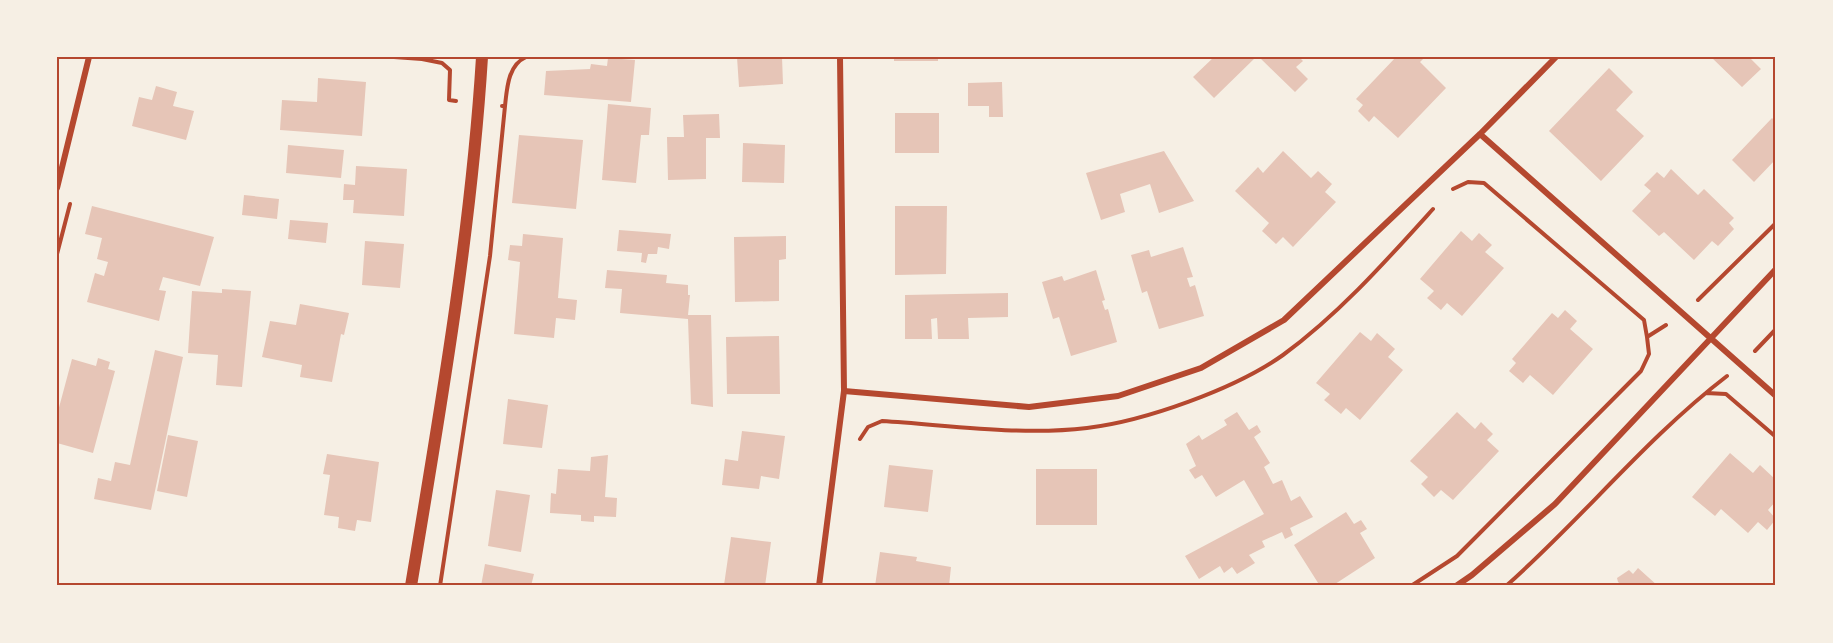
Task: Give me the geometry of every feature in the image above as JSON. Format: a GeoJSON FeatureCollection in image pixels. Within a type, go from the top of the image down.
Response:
{"type":"FeatureCollection","features":[{"type":"Feature","properties":{"kind":"main road"},"geometry":{"type":"LineString","coordinates":[[411,586],[457,291],[479,104],[482,57]]}},
{"type":"Feature","properties":{"kind":"street"},"geometry":{"type":"LineString","coordinates":[[57,189],[89,57]]}},
{"type":"Feature","properties":{"kind":"street"},"geometry":{"type":"LineString","coordinates":[[819,586],[844,391],[840,57]]}},
{"type":"Feature","properties":{"kind":"street"},"geometry":{"type":"LineString","coordinates":[[844,391],[1029,407],[1118,396],[1201,368],[1284,320],[1480,134],[1556,57]]}},
{"type":"Feature","properties":{"kind":"street"},"geometry":{"type":"LineString","coordinates":[[1480,134],[1776,396]]}},
{"type":"Feature","properties":{"kind":"street"},"geometry":{"type":"LineString","coordinates":[[1456,586],[1556,504],[1776,270]]}},
{"type":"Feature","properties":{"kind":"path"},"geometry":{"type":"LineString","coordinates":[[394,57],[422,58],[442,63],[450,70],[449,100],[479,104]]}},
{"type":"Feature","properties":{"kind":"path"},"geometry":{"type":"LineString","coordinates":[[1683,314],[1776,223]]}},
{"type":"Feature","properties":{"kind":"path"},"geometry":{"type":"LineString","coordinates":[[1506,586],[1543,554],[1643,450],[1705,393],[1741,365],[1776,329]]}},
{"type":"Feature","properties":{"kind":"path"},"geometry":{"type":"LineString","coordinates":[[1411,586],[1457,556],[1641,371],[1649,354],[1647,337]]}},
{"type":"Feature","properties":{"kind":"path"},"geometry":{"type":"LineString","coordinates":[[1705,393],[1726,394],[1776,437]]}},
{"type":"Feature","properties":{"kind":"building"},"geometry":{"type":"Polygon","coordinates":[[[737,57],[782,57],[783,84],[739,87],[737,57]]]}},
{"type":"Feature","properties":{"kind":"building"},"geometry":{"type":"Polygon","coordinates":[[[894,57],[938,57],[938,61],[894,61],[894,57]]]}},
{"type":"Feature","properties":{"kind":"building"},"geometry":{"type":"Polygon","coordinates":[[[1214,57],[1256,57],[1214,98],[1193,77],[1214,57]]]}},
{"type":"Feature","properties":{"kind":"building"},"geometry":{"type":"Polygon","coordinates":[[[1259,57],[1299,57],[1303,61],[1296,67],[1308,79],[1295,92],[1259,57]]]}},
{"type":"Feature","properties":{"kind":"building"},"geometry":{"type":"Polygon","coordinates":[[[1396,57],[1425,57],[1420,62],[1446,88],[1398,138],[1374,116],[1369,122],[1358,111],[1363,105],[1356,99],[1396,57]]]}},
{"type":"Feature","properties":{"kind":"building"},"geometry":{"type":"Polygon","coordinates":[[[1711,57],[1749,57],[1761,69],[1742,87],[1711,57]]]}},
{"type":"Feature","properties":{"kind":"building"},"geometry":{"type":"Polygon","coordinates":[[[608,58],[635,60],[631,102],[544,95],[546,71],[590,69],[591,64],[607,66],[608,58]]]}},
{"type":"Feature","properties":{"kind":"building"},"geometry":{"type":"Polygon","coordinates":[[[1609,68],[1633,92],[1616,110],[1644,136],[1601,181],[1549,131],[1609,68]]]}},
{"type":"Feature","properties":{"kind":"building"},"geometry":{"type":"Polygon","coordinates":[[[318,78],[366,82],[362,136],[280,130],[282,100],[317,102],[318,78]]]}},
{"type":"Feature","properties":{"kind":"building"},"geometry":{"type":"Polygon","coordinates":[[[1002,82],[1003,117],[989,117],[989,106],[968,106],[968,83],[1002,82]]]}},
{"type":"Feature","properties":{"kind":"building"},"geometry":{"type":"Polygon","coordinates":[[[156,86],[177,92],[173,106],[194,111],[186,140],[132,126],[139,97],[152,100],[156,86]]]}},
{"type":"Feature","properties":{"kind":"building"},"geometry":{"type":"Polygon","coordinates":[[[608,104],[651,108],[649,135],[641,135],[636,183],[602,180],[608,104]]]}},
{"type":"Feature","properties":{"kind":"building"},"geometry":{"type":"Polygon","coordinates":[[[895,113],[939,113],[939,153],[895,153],[895,113]]]}},
{"type":"Feature","properties":{"kind":"building"},"geometry":{"type":"Polygon","coordinates":[[[719,114],[720,138],[706,138],[706,179],[668,180],[667,137],[684,137],[683,115],[719,114]]]}},
{"type":"Feature","properties":{"kind":"building"},"geometry":{"type":"Polygon","coordinates":[[[1772,118],[1776,122],[1776,159],[1754,182],[1732,160],[1772,118]]]}},
{"type":"Feature","properties":{"kind":"building"},"geometry":{"type":"Polygon","coordinates":[[[519,135],[583,140],[576,209],[512,203],[519,135]]]}},
{"type":"Feature","properties":{"kind":"building"},"geometry":{"type":"Polygon","coordinates":[[[743,143],[785,145],[784,183],[742,182],[743,143]]]}},
{"type":"Feature","properties":{"kind":"building"},"geometry":{"type":"Polygon","coordinates":[[[288,145],[344,150],[341,178],[286,173],[288,145]]]}},
{"type":"Feature","properties":{"kind":"building"},"geometry":{"type":"Polygon","coordinates":[[[1164,151],[1194,201],[1159,213],[1150,184],[1120,194],[1125,212],[1101,220],[1086,173],[1164,151]]]}},
{"type":"Feature","properties":{"kind":"building"},"geometry":{"type":"Polygon","coordinates":[[[1283,151],[1311,178],[1318,171],[1332,184],[1325,192],[1336,202],[1293,247],[1283,237],[1276,244],[1262,231],[1269,223],[1235,191],[1258,167],[1263,173],[1283,151]]]}},
{"type":"Feature","properties":{"kind":"building"},"geometry":{"type":"Polygon","coordinates":[[[356,166],[407,169],[404,216],[353,213],[354,200],[343,200],[344,184],[355,185],[356,166]]]}},
{"type":"Feature","properties":{"kind":"building"},"geometry":{"type":"Polygon","coordinates":[[[1671,169],[1698,195],[1704,189],[1734,218],[1729,223],[1734,229],[1718,246],[1712,241],[1694,260],[1664,232],[1659,236],[1632,211],[1651,191],[1644,185],[1657,172],[1664,178],[1671,169]]]}},
{"type":"Feature","properties":{"kind":"building"},"geometry":{"type":"Polygon","coordinates":[[[244,195],[279,199],[277,219],[242,215],[244,195]]]}},
{"type":"Feature","properties":{"kind":"building"},"geometry":{"type":"Polygon","coordinates":[[[92,206],[214,237],[200,286],[163,277],[159,290],[166,291],[159,321],[87,302],[95,273],[104,276],[108,262],[97,259],[102,238],[85,234],[92,206]]]}},
{"type":"Feature","properties":{"kind":"building"},"geometry":{"type":"Polygon","coordinates":[[[895,206],[947,206],[946,274],[895,275],[895,206]]]}},
{"type":"Feature","properties":{"kind":"building"},"geometry":{"type":"Polygon","coordinates":[[[290,220],[328,223],[326,243],[288,239],[290,220]]]}},
{"type":"Feature","properties":{"kind":"building"},"geometry":{"type":"Polygon","coordinates":[[[619,230],[671,234],[669,249],[658,247],[657,254],[648,254],[646,263],[641,262],[642,253],[617,251],[619,230]]]}},
{"type":"Feature","properties":{"kind":"building"},"geometry":{"type":"Polygon","coordinates":[[[1461,231],[1472,241],[1479,233],[1492,245],[1485,252],[1504,268],[1462,316],[1447,303],[1441,310],[1427,298],[1434,291],[1420,279],[1461,231]]]}},
{"type":"Feature","properties":{"kind":"building"},"geometry":{"type":"Polygon","coordinates":[[[523,234],[563,238],[558,298],[577,300],[575,320],[556,318],[554,338],[514,334],[520,262],[508,260],[510,245],[522,246],[523,234]]]}},
{"type":"Feature","properties":{"kind":"building"},"geometry":{"type":"Polygon","coordinates":[[[786,236],[786,259],[779,260],[779,301],[735,302],[734,237],[786,236]]]}},
{"type":"Feature","properties":{"kind":"building"},"geometry":{"type":"Polygon","coordinates":[[[365,241],[404,244],[400,288],[362,285],[365,241]]]}},
{"type":"Feature","properties":{"kind":"building"},"geometry":{"type":"Polygon","coordinates":[[[1183,247],[1193,277],[1187,278],[1190,287],[1195,285],[1204,316],[1159,329],[1147,291],[1142,293],[1131,255],[1149,250],[1151,257],[1183,247]]]}},
{"type":"Feature","properties":{"kind":"building"},"geometry":{"type":"Polygon","coordinates":[[[607,270],[667,275],[666,283],[688,285],[688,295],[690,295],[688,315],[711,315],[713,407],[691,404],[688,319],[620,313],[622,289],[605,288],[607,270]]]}},
{"type":"Feature","properties":{"kind":"building"},"geometry":{"type":"Polygon","coordinates":[[[1096,270],[1105,300],[1102,301],[1105,310],[1108,309],[1117,342],[1071,356],[1059,317],[1053,319],[1042,282],[1062,276],[1064,281],[1096,270]]]}},
{"type":"Feature","properties":{"kind":"building"},"geometry":{"type":"Polygon","coordinates":[[[222,289],[251,291],[242,387],[216,385],[218,355],[188,353],[192,291],[222,293],[222,289]]]}},
{"type":"Feature","properties":{"kind":"building"},"geometry":{"type":"Polygon","coordinates":[[[1008,293],[1008,317],[968,318],[969,339],[938,339],[937,318],[931,319],[932,339],[905,339],[905,295],[1008,293]]]}},
{"type":"Feature","properties":{"kind":"building"},"geometry":{"type":"Polygon","coordinates":[[[300,304],[349,313],[344,335],[341,334],[332,382],[300,377],[302,365],[262,357],[270,321],[296,325],[300,304]]]}},
{"type":"Feature","properties":{"kind":"building"},"geometry":{"type":"Polygon","coordinates":[[[1565,310],[1577,321],[1570,329],[1593,349],[1553,395],[1530,375],[1523,383],[1509,371],[1516,363],[1512,359],[1552,313],[1558,318],[1565,310]]]}},
{"type":"Feature","properties":{"kind":"building"},"geometry":{"type":"Polygon","coordinates":[[[1360,332],[1371,341],[1377,333],[1395,349],[1388,357],[1403,370],[1360,420],[1346,408],[1341,414],[1324,400],[1330,394],[1316,383],[1360,332]]]}},
{"type":"Feature","properties":{"kind":"building"},"geometry":{"type":"Polygon","coordinates":[[[779,336],[780,394],[727,394],[726,337],[779,336]]]}},
{"type":"Feature","properties":{"kind":"building"},"geometry":{"type":"Polygon","coordinates":[[[155,350],[183,357],[151,510],[94,499],[98,478],[111,481],[115,462],[130,465],[155,350]]]}},
{"type":"Feature","properties":{"kind":"building"},"geometry":{"type":"Polygon","coordinates":[[[98,358],[110,362],[108,369],[115,371],[93,453],[57,443],[57,415],[72,359],[96,366],[98,358]]]}},
{"type":"Feature","properties":{"kind":"building"},"geometry":{"type":"Polygon","coordinates":[[[508,399],[548,405],[542,448],[503,444],[508,399]]]}},
{"type":"Feature","properties":{"kind":"building"},"geometry":{"type":"Polygon","coordinates":[[[1237,412],[1249,430],[1257,425],[1261,432],[1254,437],[1270,463],[1264,467],[1273,484],[1282,480],[1291,501],[1300,496],[1313,517],[1290,528],[1293,535],[1285,539],[1282,532],[1262,541],[1265,547],[1249,555],[1255,563],[1237,574],[1232,567],[1224,573],[1220,566],[1199,579],[1185,556],[1264,514],[1244,480],[1216,497],[1202,475],[1195,479],[1189,470],[1196,466],[1186,444],[1199,435],[1202,440],[1227,425],[1224,420],[1237,412]]]}},
{"type":"Feature","properties":{"kind":"building"},"geometry":{"type":"Polygon","coordinates":[[[1457,412],[1475,429],[1481,422],[1493,434],[1487,440],[1499,451],[1453,500],[1441,490],[1434,497],[1421,484],[1428,477],[1410,461],[1457,412]]]}},
{"type":"Feature","properties":{"kind":"building"},"geometry":{"type":"Polygon","coordinates":[[[742,431],[785,436],[779,479],[761,476],[759,489],[722,485],[725,459],[738,461],[742,431]]]}},
{"type":"Feature","properties":{"kind":"building"},"geometry":{"type":"Polygon","coordinates":[[[168,435],[198,441],[187,497],[157,491],[168,435]]]}},
{"type":"Feature","properties":{"kind":"building"},"geometry":{"type":"Polygon","coordinates":[[[1730,453],[1753,473],[1760,465],[1776,480],[1776,501],[1768,510],[1776,519],[1767,530],[1758,522],[1748,533],[1721,509],[1715,516],[1692,497],[1730,453]]]}},
{"type":"Feature","properties":{"kind":"building"},"geometry":{"type":"Polygon","coordinates":[[[327,454],[379,462],[371,522],[357,520],[355,531],[338,528],[339,517],[324,515],[330,475],[323,474],[327,454]]]}},
{"type":"Feature","properties":{"kind":"building"},"geometry":{"type":"Polygon","coordinates":[[[608,455],[605,497],[617,498],[616,517],[594,516],[594,522],[581,521],[581,515],[550,513],[551,493],[556,494],[558,469],[590,471],[591,457],[608,455]]]}},
{"type":"Feature","properties":{"kind":"building"},"geometry":{"type":"Polygon","coordinates":[[[889,465],[933,470],[928,512],[884,507],[889,465]]]}},
{"type":"Feature","properties":{"kind":"building"},"geometry":{"type":"Polygon","coordinates":[[[1036,469],[1097,469],[1097,525],[1036,525],[1036,469]]]}},
{"type":"Feature","properties":{"kind":"building"},"geometry":{"type":"Polygon","coordinates":[[[496,490],[530,495],[521,552],[488,546],[496,490]]]}},
{"type":"Feature","properties":{"kind":"building"},"geometry":{"type":"Polygon","coordinates":[[[1346,512],[1354,524],[1361,520],[1367,529],[1360,533],[1375,558],[1332,586],[1320,586],[1294,545],[1346,512]]]}},
{"type":"Feature","properties":{"kind":"building"},"geometry":{"type":"Polygon","coordinates":[[[731,537],[771,542],[765,586],[724,585],[731,537]]]}},
{"type":"Feature","properties":{"kind":"building"},"geometry":{"type":"Polygon","coordinates":[[[880,552],[917,557],[916,561],[951,567],[949,586],[875,586],[880,552]]]}},
{"type":"Feature","properties":{"kind":"building"},"geometry":{"type":"Polygon","coordinates":[[[485,564],[534,574],[531,586],[481,586],[485,564]]]}},
{"type":"Feature","properties":{"kind":"building"},"geometry":{"type":"Polygon","coordinates":[[[1638,568],[1658,586],[1623,586],[1618,582],[1617,578],[1629,570],[1633,574],[1638,568]]]}}]}
